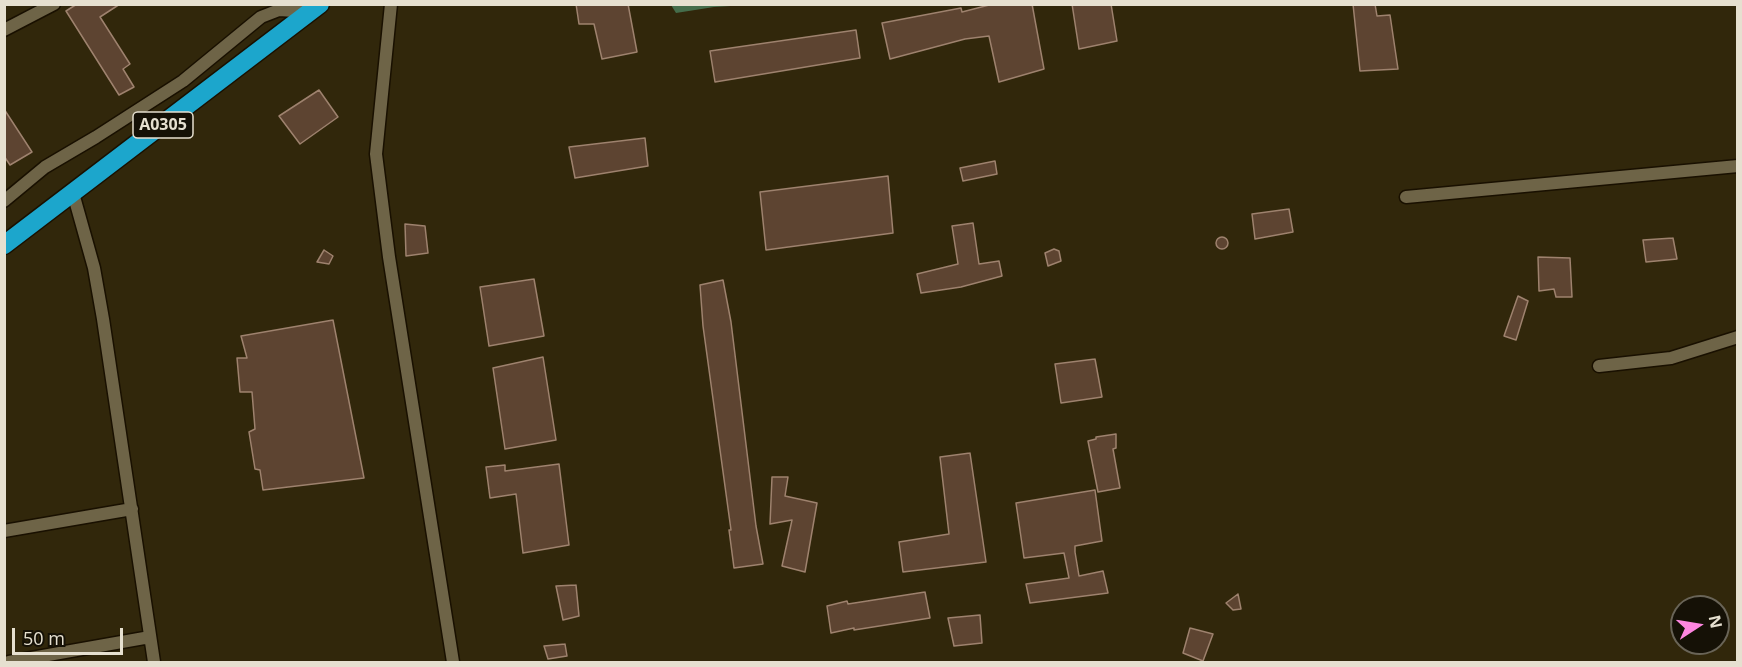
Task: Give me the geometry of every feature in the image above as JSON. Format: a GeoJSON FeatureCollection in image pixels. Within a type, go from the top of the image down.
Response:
{"type":"FeatureCollection","features":[{"type":"Feature","properties":{"kind":"highway","name":"A0305"},"geometry":{"type":"LineString","coordinates":[[4,245],[316,8]]}},
{"type":"Feature","properties":{"kind":"street"},"geometry":{"type":"LineString","coordinates":[[4,30],[54,4]]}},
{"type":"Feature","properties":{"kind":"street"},"geometry":{"type":"LineString","coordinates":[[391,4],[376,154],[389,257],[453,663]]}},
{"type":"Feature","properties":{"kind":"street"},"geometry":{"type":"LineString","coordinates":[[4,201],[45,167],[96,138],[183,81],[261,17],[279,10],[316,8]]}},
{"type":"Feature","properties":{"kind":"street"},"geometry":{"type":"LineString","coordinates":[[1406,197],[1737,166]]}},
{"type":"Feature","properties":{"kind":"street"},"geometry":{"type":"LineString","coordinates":[[74,193],[94,268],[154,663]]}},
{"type":"Feature","properties":{"kind":"street"},"geometry":{"type":"LineString","coordinates":[[1599,366],[1671,358],[1737,337]]}},
{"type":"Feature","properties":{"kind":"street"},"geometry":{"type":"LineString","coordinates":[[4,531],[132,509]]}},
{"type":"Feature","properties":{"kind":"street"},"geometry":{"type":"LineString","coordinates":[[9,663],[150,637]]}},
{"type":"Feature","properties":{"kind":"green space"},"geometry":{"type":"Polygon","coordinates":[[[671,5],[747,5],[676,13],[671,5]]]}},
{"type":"Feature","properties":{"kind":"building"},"geometry":{"type":"Polygon","coordinates":[[[77,4],[120,4],[100,17],[130,64],[123,69],[134,87],[119,95],[66,11],[77,4]]]}},
{"type":"Feature","properties":{"kind":"building"},"geometry":{"type":"Polygon","coordinates":[[[576,4],[628,4],[637,52],[602,59],[594,24],[579,24],[576,4]]]}},
{"type":"Feature","properties":{"kind":"building"},"geometry":{"type":"Polygon","coordinates":[[[993,4],[1032,4],[1044,69],[999,82],[989,36],[965,39],[890,59],[882,23],[961,8],[962,12],[993,4]]]}},
{"type":"Feature","properties":{"kind":"building"},"geometry":{"type":"Polygon","coordinates":[[[1072,4],[1111,4],[1117,41],[1079,49],[1072,4]]]}},
{"type":"Feature","properties":{"kind":"building"},"geometry":{"type":"Polygon","coordinates":[[[1353,4],[1375,4],[1377,16],[1390,15],[1398,69],[1360,71],[1353,4]]]}},
{"type":"Feature","properties":{"kind":"building"},"geometry":{"type":"Polygon","coordinates":[[[856,30],[860,58],[715,82],[710,51],[856,30]]]}},
{"type":"Feature","properties":{"kind":"building"},"geometry":{"type":"Polygon","coordinates":[[[319,90],[338,117],[300,144],[279,116],[319,90]]]}},
{"type":"Feature","properties":{"kind":"building"},"geometry":{"type":"Polygon","coordinates":[[[4,109],[32,152],[10,165],[4,156],[4,109]]]}},
{"type":"Feature","properties":{"kind":"building"},"geometry":{"type":"Polygon","coordinates":[[[645,138],[648,166],[575,178],[569,147],[645,138]]]}},
{"type":"Feature","properties":{"kind":"building"},"geometry":{"type":"Polygon","coordinates":[[[995,161],[997,174],[963,181],[960,168],[995,161]]]}},
{"type":"Feature","properties":{"kind":"building"},"geometry":{"type":"Polygon","coordinates":[[[888,176],[893,233],[766,250],[760,192],[888,176]]]}},
{"type":"Feature","properties":{"kind":"building"},"geometry":{"type":"Polygon","coordinates":[[[1289,209],[1293,232],[1255,239],[1252,214],[1289,209]]]}},
{"type":"Feature","properties":{"kind":"building"},"geometry":{"type":"Polygon","coordinates":[[[973,223],[979,264],[999,261],[1002,276],[961,287],[921,293],[917,274],[958,264],[952,226],[973,223]]]}},
{"type":"Feature","properties":{"kind":"building"},"geometry":{"type":"Polygon","coordinates":[[[405,224],[425,226],[428,253],[406,256],[405,224]]]}},
{"type":"Feature","properties":{"kind":"building"},"geometry":{"type":"Polygon","coordinates":[[[1224,237],[1228,243],[1224,249],[1220,249],[1216,241],[1224,237]]]}},
{"type":"Feature","properties":{"kind":"building"},"geometry":{"type":"Polygon","coordinates":[[[1673,238],[1677,259],[1646,262],[1643,240],[1673,238]]]}},
{"type":"Feature","properties":{"kind":"building"},"geometry":{"type":"Polygon","coordinates":[[[1054,249],[1059,251],[1061,261],[1048,266],[1045,253],[1054,249]]]}},
{"type":"Feature","properties":{"kind":"building"},"geometry":{"type":"Polygon","coordinates":[[[324,250],[333,256],[329,264],[317,262],[324,250]]]}},
{"type":"Feature","properties":{"kind":"building"},"geometry":{"type":"Polygon","coordinates":[[[1538,257],[1570,258],[1572,297],[1556,297],[1554,289],[1539,291],[1538,257]]]}},
{"type":"Feature","properties":{"kind":"building"},"geometry":{"type":"Polygon","coordinates":[[[534,279],[544,336],[489,346],[480,287],[534,279]]]}},
{"type":"Feature","properties":{"kind":"building"},"geometry":{"type":"Polygon","coordinates":[[[723,280],[731,322],[756,526],[763,564],[734,568],[729,530],[731,530],[703,326],[700,285],[723,280]]]}},
{"type":"Feature","properties":{"kind":"building"},"geometry":{"type":"Polygon","coordinates":[[[1518,296],[1528,301],[1516,340],[1504,336],[1518,296]]]}},
{"type":"Feature","properties":{"kind":"building"},"geometry":{"type":"Polygon","coordinates":[[[333,320],[364,478],[263,490],[260,470],[255,469],[249,432],[255,429],[252,392],[240,392],[237,358],[247,358],[241,336],[333,320]]]}},
{"type":"Feature","properties":{"kind":"building"},"geometry":{"type":"Polygon","coordinates":[[[543,357],[556,440],[505,449],[493,368],[543,357]]]}},
{"type":"Feature","properties":{"kind":"building"},"geometry":{"type":"Polygon","coordinates":[[[1095,359],[1102,397],[1061,403],[1055,364],[1095,359]]]}},
{"type":"Feature","properties":{"kind":"building"},"geometry":{"type":"Polygon","coordinates":[[[1116,434],[1116,448],[1113,449],[1120,488],[1098,492],[1088,441],[1096,437],[1116,434]]]}},
{"type":"Feature","properties":{"kind":"building"},"geometry":{"type":"Polygon","coordinates":[[[970,453],[986,562],[903,572],[899,542],[949,534],[940,457],[970,453]]]}},
{"type":"Feature","properties":{"kind":"building"},"geometry":{"type":"Polygon","coordinates":[[[559,464],[569,545],[523,553],[516,494],[490,498],[486,467],[505,465],[505,471],[559,464]]]}},
{"type":"Feature","properties":{"kind":"building"},"geometry":{"type":"Polygon","coordinates":[[[772,477],[788,477],[785,496],[817,503],[805,572],[782,566],[792,520],[770,524],[772,477]]]}},
{"type":"Feature","properties":{"kind":"building"},"geometry":{"type":"Polygon","coordinates":[[[1095,490],[1102,541],[1075,546],[1075,552],[1079,576],[1103,571],[1108,593],[1030,603],[1026,584],[1069,578],[1064,553],[1024,558],[1016,503],[1095,490]]]}},
{"type":"Feature","properties":{"kind":"building"},"geometry":{"type":"Polygon","coordinates":[[[576,585],[579,616],[563,620],[556,586],[576,585]]]}},
{"type":"Feature","properties":{"kind":"building"},"geometry":{"type":"Polygon","coordinates":[[[925,592],[930,618],[831,633],[827,606],[847,601],[848,604],[925,592]]]}},
{"type":"Feature","properties":{"kind":"building"},"geometry":{"type":"Polygon","coordinates":[[[1238,594],[1241,609],[1233,610],[1226,603],[1238,594]]]}},
{"type":"Feature","properties":{"kind":"building"},"geometry":{"type":"Polygon","coordinates":[[[980,615],[982,643],[954,646],[948,618],[980,615]]]}},
{"type":"Feature","properties":{"kind":"building"},"geometry":{"type":"Polygon","coordinates":[[[1190,628],[1213,634],[1203,661],[1183,653],[1190,628]]]}},
{"type":"Feature","properties":{"kind":"building"},"geometry":{"type":"Polygon","coordinates":[[[565,644],[567,656],[548,659],[544,646],[565,644]]]}}]}
